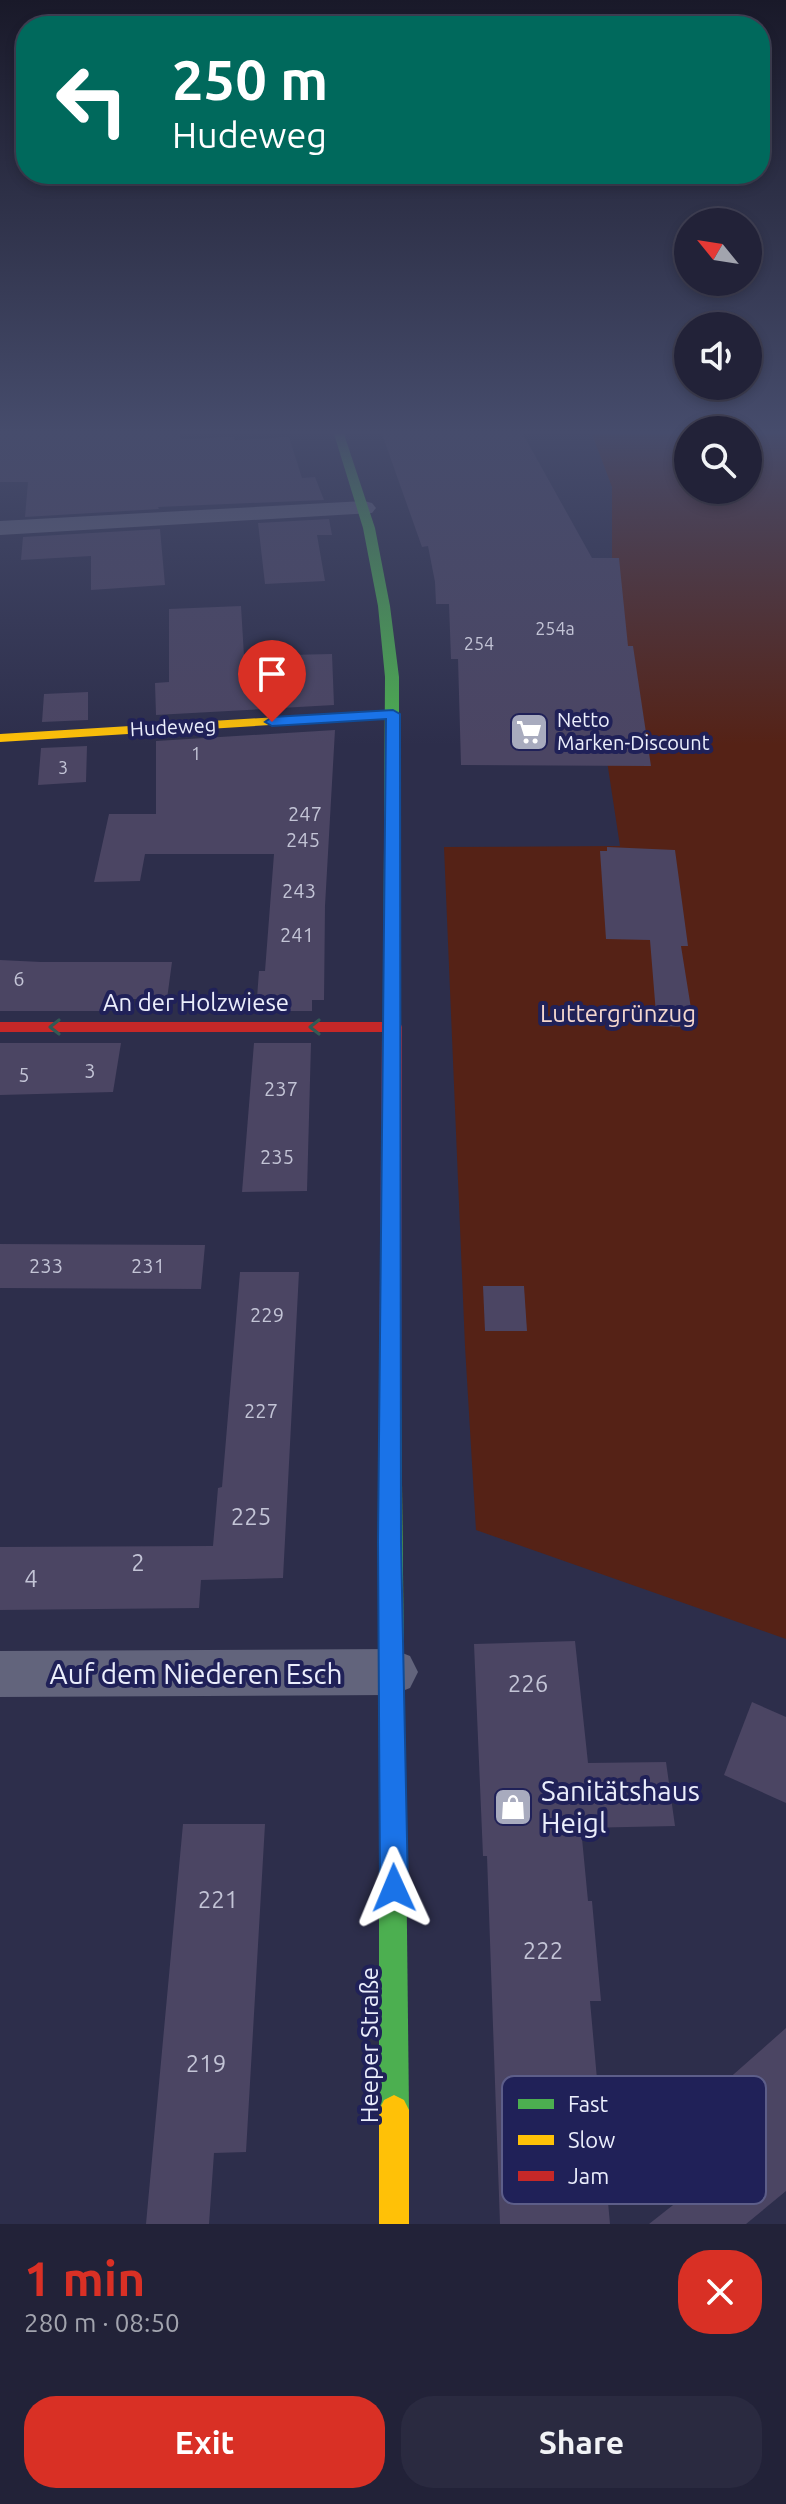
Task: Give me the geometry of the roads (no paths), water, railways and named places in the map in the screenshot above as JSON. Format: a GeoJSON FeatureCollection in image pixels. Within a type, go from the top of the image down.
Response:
{"type":"FeatureCollection","features":[{"type":"Feature","properties":{"kind":"main road","name":"Heeper Straße"},"geometry":{"type":"LineString","coordinates":[[370,538],[384,606],[393,714],[394,2224]]}},
{"type":"Feature","properties":{"kind":"main road","name":"Hudeweg"},"geometry":{"type":"LineString","coordinates":[[0,738],[393,714]]}},
{"type":"Feature","properties":{"kind":"main road","name":"An der Holzwiese"},"geometry":{"type":"LineString","coordinates":[[0,1027],[393,1027]]}},
{"type":"Feature","properties":{"kind":"street","name":"Auf dem Niederen Esch"},"geometry":{"type":"LineString","coordinates":[[0,1674],[392,1672]]}},
{"type":"Feature","properties":{"kind":"place","name":"Netto Marken-Discount"},"geometry":{"type":"Point","coordinates":[529,732]}},
{"type":"Feature","properties":{"kind":"place","name":"Sanitätshaus Heigl"},"geometry":{"type":"Point","coordinates":[513,1807]}},
{"type":"Feature","properties":{"kind":"park label","name":"Luttergrünzug"},"geometry":{"type":"Point","coordinates":[618,1014]}}]}
